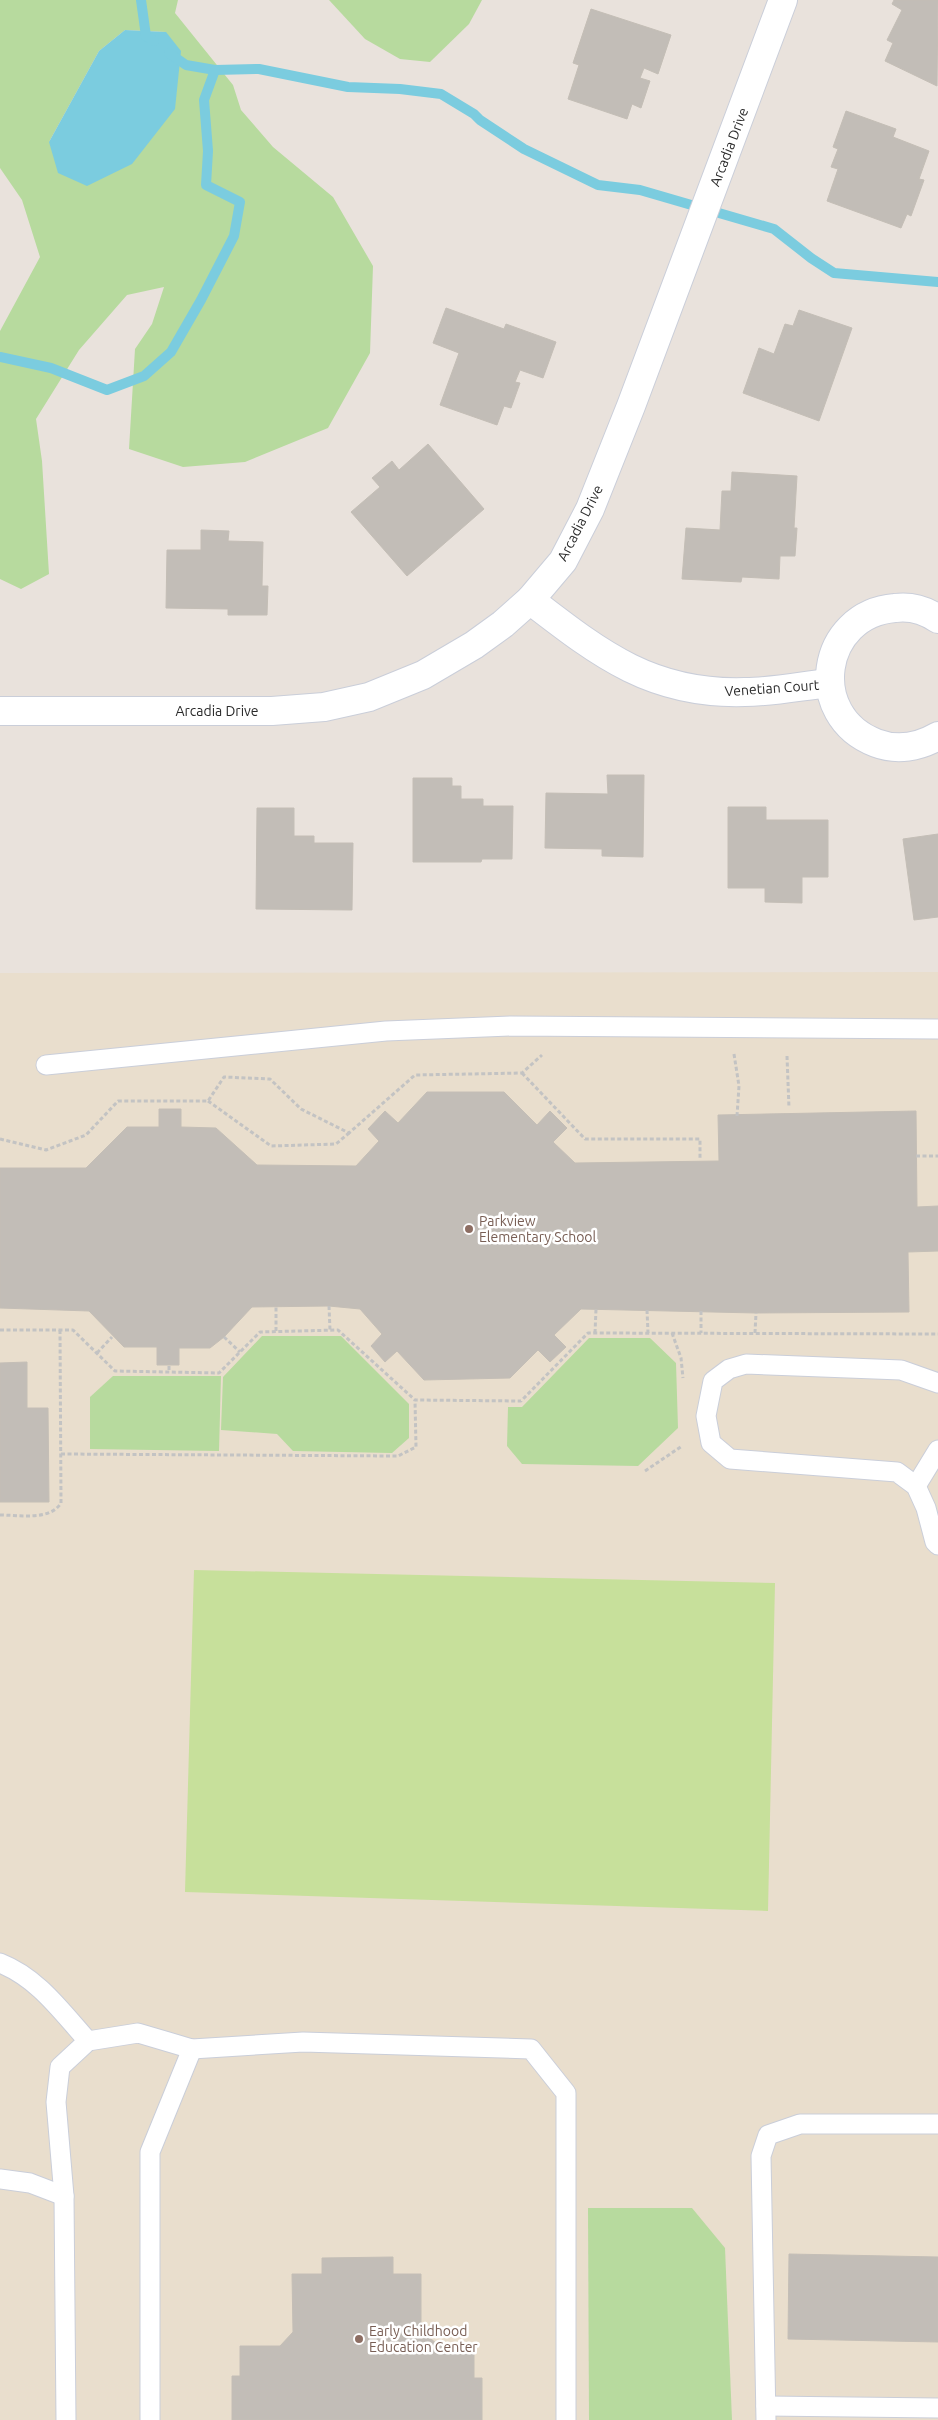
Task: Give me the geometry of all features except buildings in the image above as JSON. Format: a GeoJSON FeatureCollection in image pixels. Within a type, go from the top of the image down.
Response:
{"type":"FeatureCollection","features":[{"type":"Feature","properties":{"kind":"street","name":"Arcadia Drive"},"geometry":{"type":"LineString","coordinates":[[0,712],[272,711],[324,706],[369,697],[423,675],[474,645],[503,624],[530,600],[562,561],[590,509],[642,378],[783,0]]}},
{"type":"Feature","properties":{"kind":"street","name":"Venetian Court"},"geometry":{"type":"LineString","coordinates":[[530,600],[598,652],[651,678],[677,687],[705,691],[746,692],[829,683]]}},
{"type":"Feature","properties":{"kind":"street"},"geometry":{"type":"LineString","coordinates":[[938,619],[929,613],[906,607],[881,609],[860,619],[842,636],[832,658],[829,683],[834,705],[846,724],[863,738],[884,746],[906,748],[927,742],[938,736]]}},
{"type":"Feature","properties":{"kind":"lane"},"geometry":{"type":"LineString","coordinates":[[46,1065],[386,1031],[482,1027],[938,1029]]}},
{"type":"Feature","properties":{"kind":"lane"},"geometry":{"type":"LineString","coordinates":[[938,1383],[902,1370],[746,1364],[729,1369],[714,1381],[706,1416],[711,1443],[730,1459],[897,1472],[916,1486],[926,1508],[935,1542],[938,1545]]}},
{"type":"Feature","properties":{"kind":"lane"},"geometry":{"type":"LineString","coordinates":[[916,1486],[938,1450]]}},
{"type":"Feature","properties":{"kind":"lane"},"geometry":{"type":"LineString","coordinates":[[0,1963],[17,1970],[42,1989],[88,2040]]}},
{"type":"Feature","properties":{"kind":"lane"},"geometry":{"type":"LineString","coordinates":[[66,2420],[64,2196],[56,2102],[60,2067],[88,2040],[138,2033],[192,2050],[303,2042],[531,2049],[566,2094],[566,2420]]}},
{"type":"Feature","properties":{"kind":"lane"},"geometry":{"type":"LineString","coordinates":[[150,2420],[150,2152],[192,2050]]}},
{"type":"Feature","properties":{"kind":"lane"},"geometry":{"type":"LineString","coordinates":[[938,2124],[800,2124],[768,2135],[761,2156],[766,2413],[938,2408]]}},
{"type":"Feature","properties":{"kind":"lane"},"geometry":{"type":"LineString","coordinates":[[0,2179],[30,2183],[64,2196]]}},
{"type":"Feature","properties":{"kind":"path"},"geometry":{"type":"LineString","coordinates":[[0,1139],[46,1150],[86,1135],[118,1101],[208,1100],[271,1146],[336,1144],[415,1075],[522,1073],[547,1050]]}},
{"type":"Feature","properties":{"kind":"path"},"geometry":{"type":"LineString","coordinates":[[737,1116],[739,1086],[733,1051],[742,1051]]}},
{"type":"Feature","properties":{"kind":"path"},"geometry":{"type":"LineString","coordinates":[[787,1052],[788,1108]]}},
{"type":"Feature","properties":{"kind":"path"},"geometry":{"type":"LineString","coordinates":[[522,1073],[585,1140],[700,1139],[700,1160]]}},
{"type":"Feature","properties":{"kind":"path"},"geometry":{"type":"LineString","coordinates":[[208,1100],[224,1077],[270,1079],[301,1109],[349,1133]]}},
{"type":"Feature","properties":{"kind":"path"},"geometry":{"type":"LineString","coordinates":[[916,1156],[938,1156]]}},
{"type":"Feature","properties":{"kind":"path"},"geometry":{"type":"LineString","coordinates":[[329,1306],[330,1330]]}},
{"type":"Feature","properties":{"kind":"path"},"geometry":{"type":"LineString","coordinates":[[276,1307],[276,1331]]}},
{"type":"Feature","properties":{"kind":"path"},"geometry":{"type":"LineString","coordinates":[[595,1333],[596,1309]]}},
{"type":"Feature","properties":{"kind":"path"},"geometry":{"type":"LineString","coordinates":[[647,1310],[648,1333]]}},
{"type":"Feature","properties":{"kind":"path"},"geometry":{"type":"LineString","coordinates":[[701,1311],[701,1333]]}},
{"type":"Feature","properties":{"kind":"path"},"geometry":{"type":"LineString","coordinates":[[756,1313],[756,1333]]}},
{"type":"Feature","properties":{"kind":"path"},"geometry":{"type":"LineString","coordinates":[[0,1330],[72,1330],[115,1371],[219,1373],[260,1332],[338,1330],[415,1400],[522,1401],[588,1333],[938,1334]]}},
{"type":"Feature","properties":{"kind":"path"},"geometry":{"type":"LineString","coordinates":[[0,1515],[48,1514],[57,1511],[61,1503],[60,1330]]}},
{"type":"Feature","properties":{"kind":"path"},"geometry":{"type":"LineString","coordinates":[[224,1336],[240,1352]]}},
{"type":"Feature","properties":{"kind":"path"},"geometry":{"type":"LineString","coordinates":[[97,1353],[112,1337]]}},
{"type":"Feature","properties":{"kind":"path"},"geometry":{"type":"LineString","coordinates":[[169,1366],[169,1372]]}},
{"type":"Feature","properties":{"kind":"path"},"geometry":{"type":"LineString","coordinates":[[61,1454],[398,1456],[416,1447],[415,1400]]}},
{"type":"Feature","properties":{"kind":"shaded area"},"geometry":{"type":"Polygon","coordinates":[[[938,972],[938,2420],[0,2420],[0,973],[938,972]]]}},
{"type":"Feature","properties":{"kind":"green space"},"geometry":{"type":"Polygon","coordinates":[[[0,0],[178,0],[175,13],[233,85],[241,110],[273,147],[333,197],[373,266],[370,353],[328,428],[245,462],[183,467],[129,449],[135,349],[152,324],[164,287],[127,295],[79,350],[36,419],[42,461],[49,574],[21,589],[0,579],[0,331],[40,257],[22,200],[0,168],[0,0]],[[125,30],[99,51],[49,142],[166,32],[125,30]]]}},
{"type":"Feature","properties":{"kind":"green space"},"geometry":{"type":"Polygon","coordinates":[[[329,0],[482,0],[469,24],[430,62],[400,59],[365,39],[329,0]]]}},
{"type":"Feature","properties":{"kind":"green space"},"geometry":{"type":"Polygon","coordinates":[[[262,1336],[341,1336],[409,1404],[409,1438],[392,1453],[293,1451],[277,1434],[221,1430],[223,1377],[262,1336]]]}},
{"type":"Feature","properties":{"kind":"green space"},"geometry":{"type":"Polygon","coordinates":[[[589,1338],[650,1338],[676,1363],[678,1428],[638,1466],[522,1464],[507,1446],[508,1407],[522,1407],[589,1338]]]}},
{"type":"Feature","properties":{"kind":"green space"},"geometry":{"type":"Polygon","coordinates":[[[113,1376],[221,1376],[219,1451],[90,1449],[90,1397],[113,1376]]]}},
{"type":"Feature","properties":{"kind":"green space"},"geometry":{"type":"Polygon","coordinates":[[[194,1570],[775,1583],[768,1911],[185,1892],[194,1570]]]}},
{"type":"Feature","properties":{"kind":"green space"},"geometry":{"type":"Polygon","coordinates":[[[588,2208],[692,2208],[725,2248],[732,2420],[589,2420],[588,2208]]]}},
{"type":"Feature","properties":{"kind":"water"},"geometry":{"type":"Polygon","coordinates":[[[125,30],[166,32],[181,51],[175,109],[132,164],[87,186],[58,173],[49,142],[99,51],[125,30]]]}},
{"type":"Feature","properties":{"kind":"waterway"},"geometry":{"type":"LineString","coordinates":[[141,0],[146,36],[154,41]]}},
{"type":"Feature","properties":{"kind":"waterway"},"geometry":{"type":"LineString","coordinates":[[169,53],[186,65],[215,70],[259,69],[348,87],[400,89],[441,94],[474,114],[524,149],[598,185],[640,190],[774,229],[811,258],[834,273],[938,282]]}},
{"type":"Feature","properties":{"kind":"waterway"},"geometry":{"type":"LineString","coordinates":[[0,357],[51,368],[107,390],[144,376],[171,352],[201,300],[234,236],[240,202],[206,185],[208,151],[204,100],[215,70]]}},
{"type":"Feature","properties":{"kind":"place","name":"Parkview Elementary School"},"geometry":{"type":"Point","coordinates":[469,1229]}},
{"type":"Feature","properties":{"kind":"place","name":"Early Childhood Education Center"},"geometry":{"type":"Point","coordinates":[359,2339]}}]}
